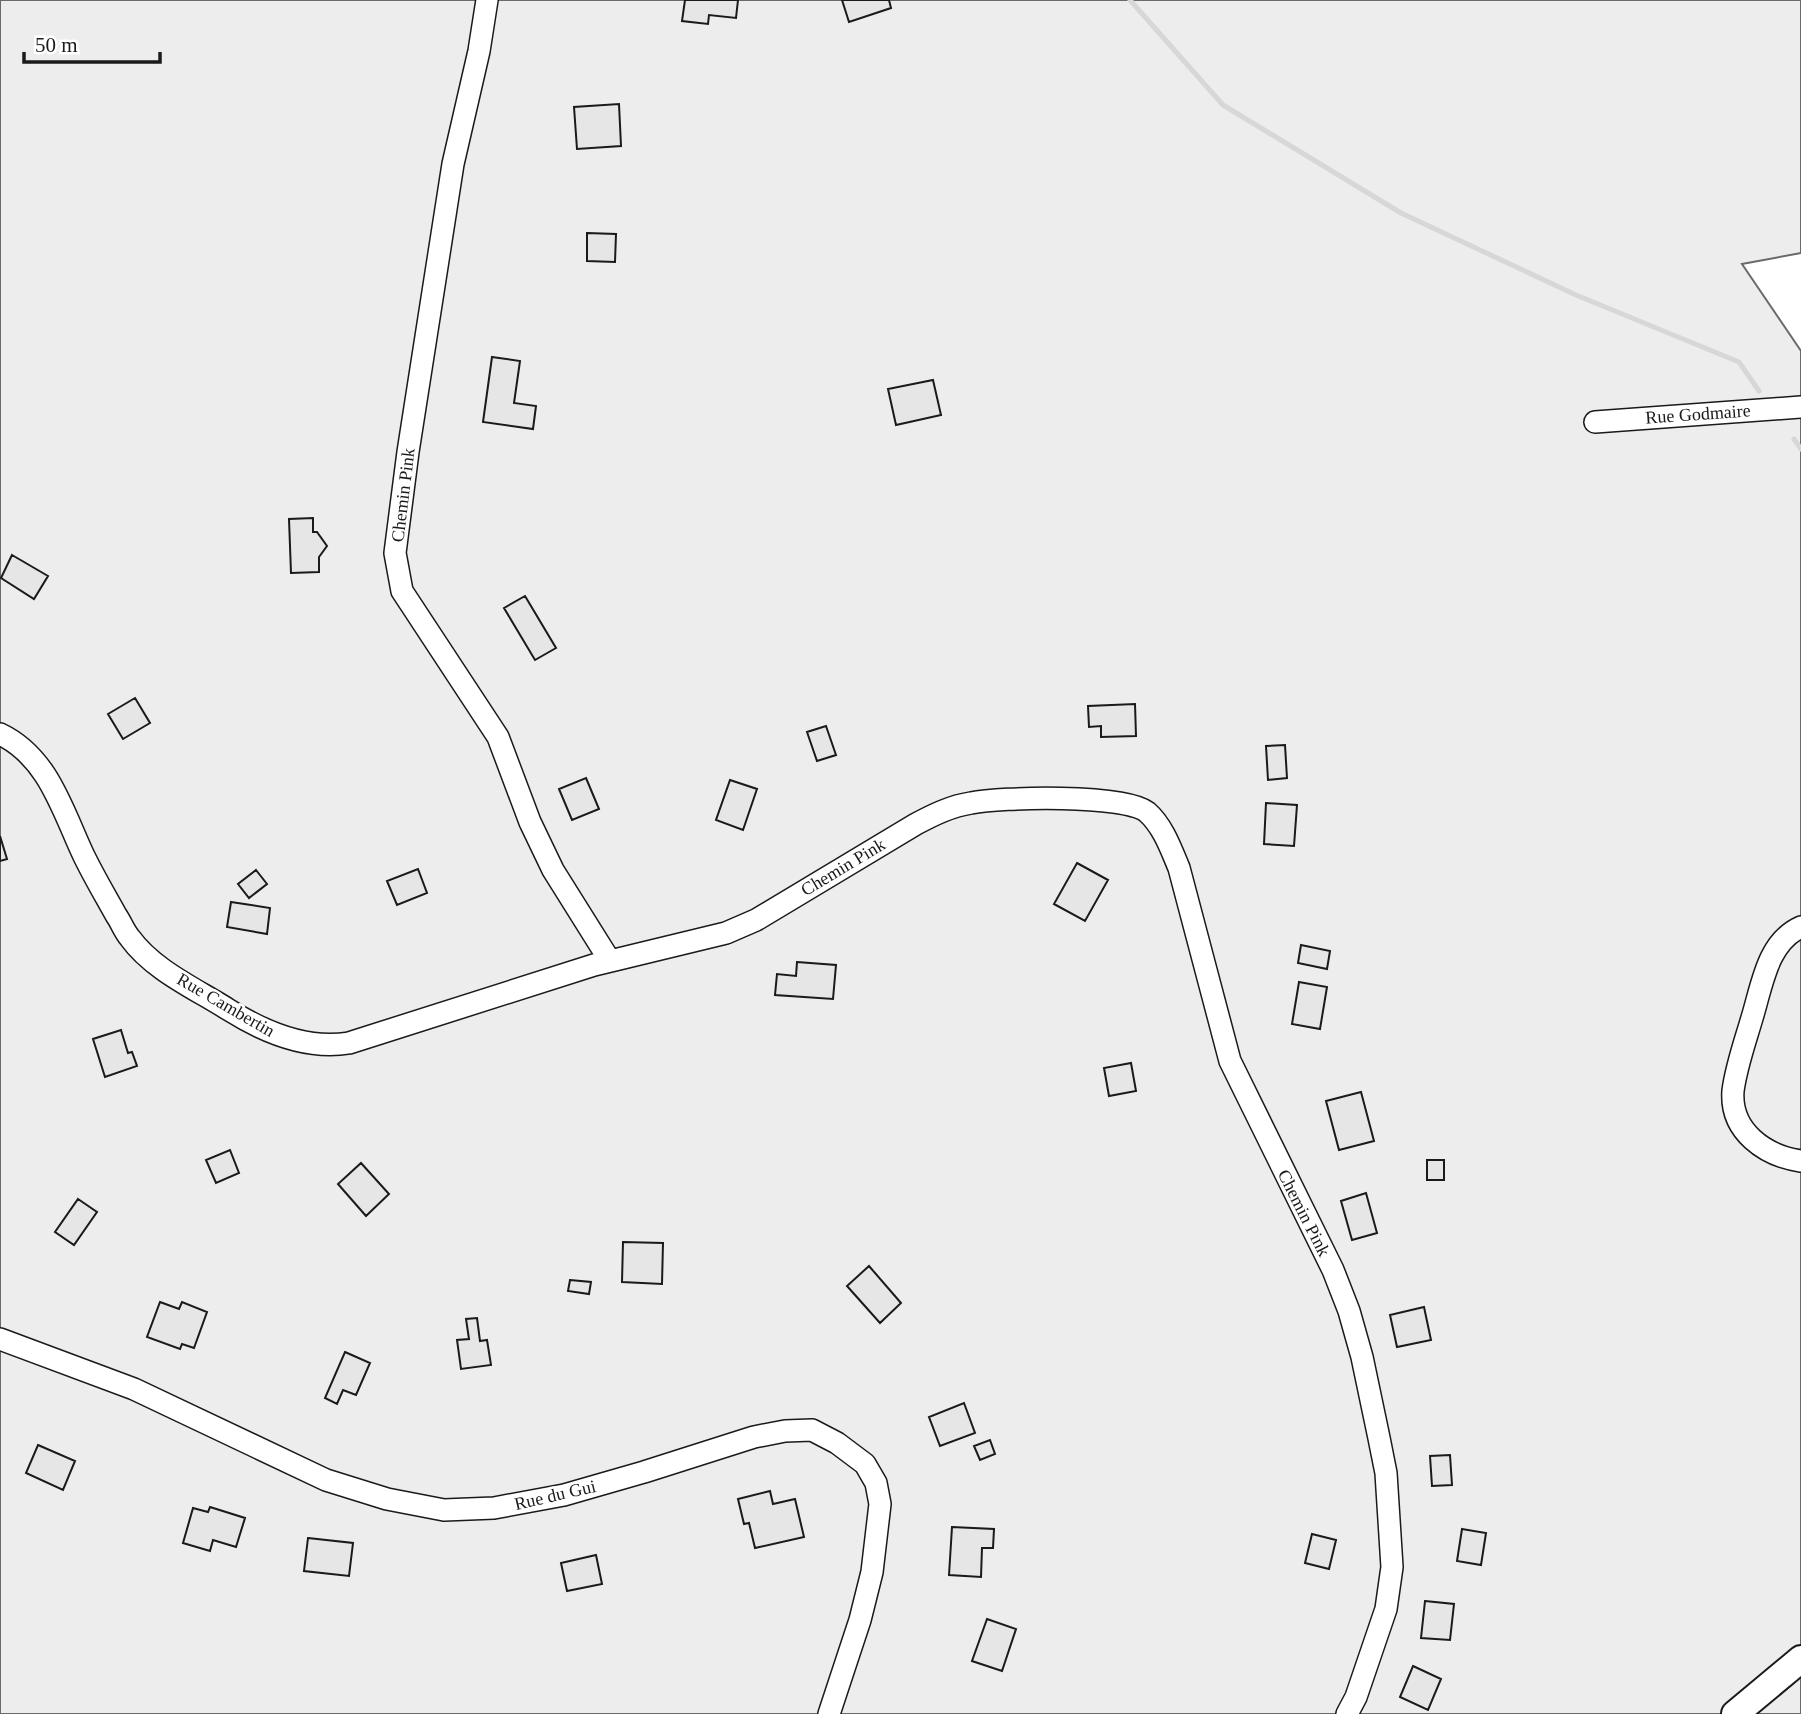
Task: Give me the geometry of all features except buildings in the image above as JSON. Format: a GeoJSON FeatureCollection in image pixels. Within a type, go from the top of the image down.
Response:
{"type":"FeatureCollection","features":[{"type":"Feature","properties":{"kind":"main road"},"geometry":{"type":"LineString","coordinates":[[1735,1714],[1801,1659]]}},
{"type":"Feature","properties":{"kind":"street","name":"Chemin Pink"},"geometry":{"type":"LineString","coordinates":[[487,0],[479,51],[453,164],[408,452],[395,553],[402,591],[498,737],[530,822],[554,870],[610,961],[726,933],[756,920],[916,824],[940,812],[969,803],[1029,798],[1079,800],[1138,807],[1148,813],[1168,842],[1179,868],[1230,1061],[1333,1270],[1349,1311],[1362,1357],[1386,1473],[1392,1567],[1386,1609],[1356,1698],[1347,1714]]}},
{"type":"Feature","properties":{"kind":"street","name":"Rue Godmaire"},"geometry":{"type":"LineString","coordinates":[[1595,422],[1801,407]]}},
{"type":"Feature","properties":{"kind":"street","name":"Rue Cambertin"},"geometry":{"type":"LineString","coordinates":[[0,734],[24,751],[42,769],[56,793],[99,887],[130,939],[153,961],[175,976],[237,1015],[284,1037],[333,1046],[349,1044],[610,961]]}},
{"type":"Feature","properties":{"kind":"street"},"geometry":{"type":"LineString","coordinates":[[1801,927],[1781,940],[1769,964],[1737,1069],[1733,1094],[1740,1121],[1751,1139],[1768,1152],[1801,1161]]}},
{"type":"Feature","properties":{"kind":"street","name":"Rue du Gui"},"geometry":{"type":"LineString","coordinates":[[0,1339],[134,1389],[326,1480],[387,1499],[444,1510],[494,1508],[564,1495],[754,1437],[785,1431],[812,1430],[837,1443],[865,1464],[876,1483],[880,1504],[872,1572],[860,1620],[829,1714]]}},
{"type":"Feature","properties":{"kind":"shaded area"},"geometry":{"type":"Polygon","coordinates":[[[0,0],[1801,0],[1801,253],[1742,264],[1801,351],[1801,1714],[0,1714],[0,0]]]}},
{"type":"Feature","properties":{"kind":"waterway"},"geometry":{"type":"LineString","coordinates":[[1130,0],[1223,105],[1401,213],[1576,295],[1739,362],[1759,391]]}},
{"type":"Feature","properties":{"kind":"waterway"},"geometry":{"type":"LineString","coordinates":[[1794,439],[1801,449]]}}]}
